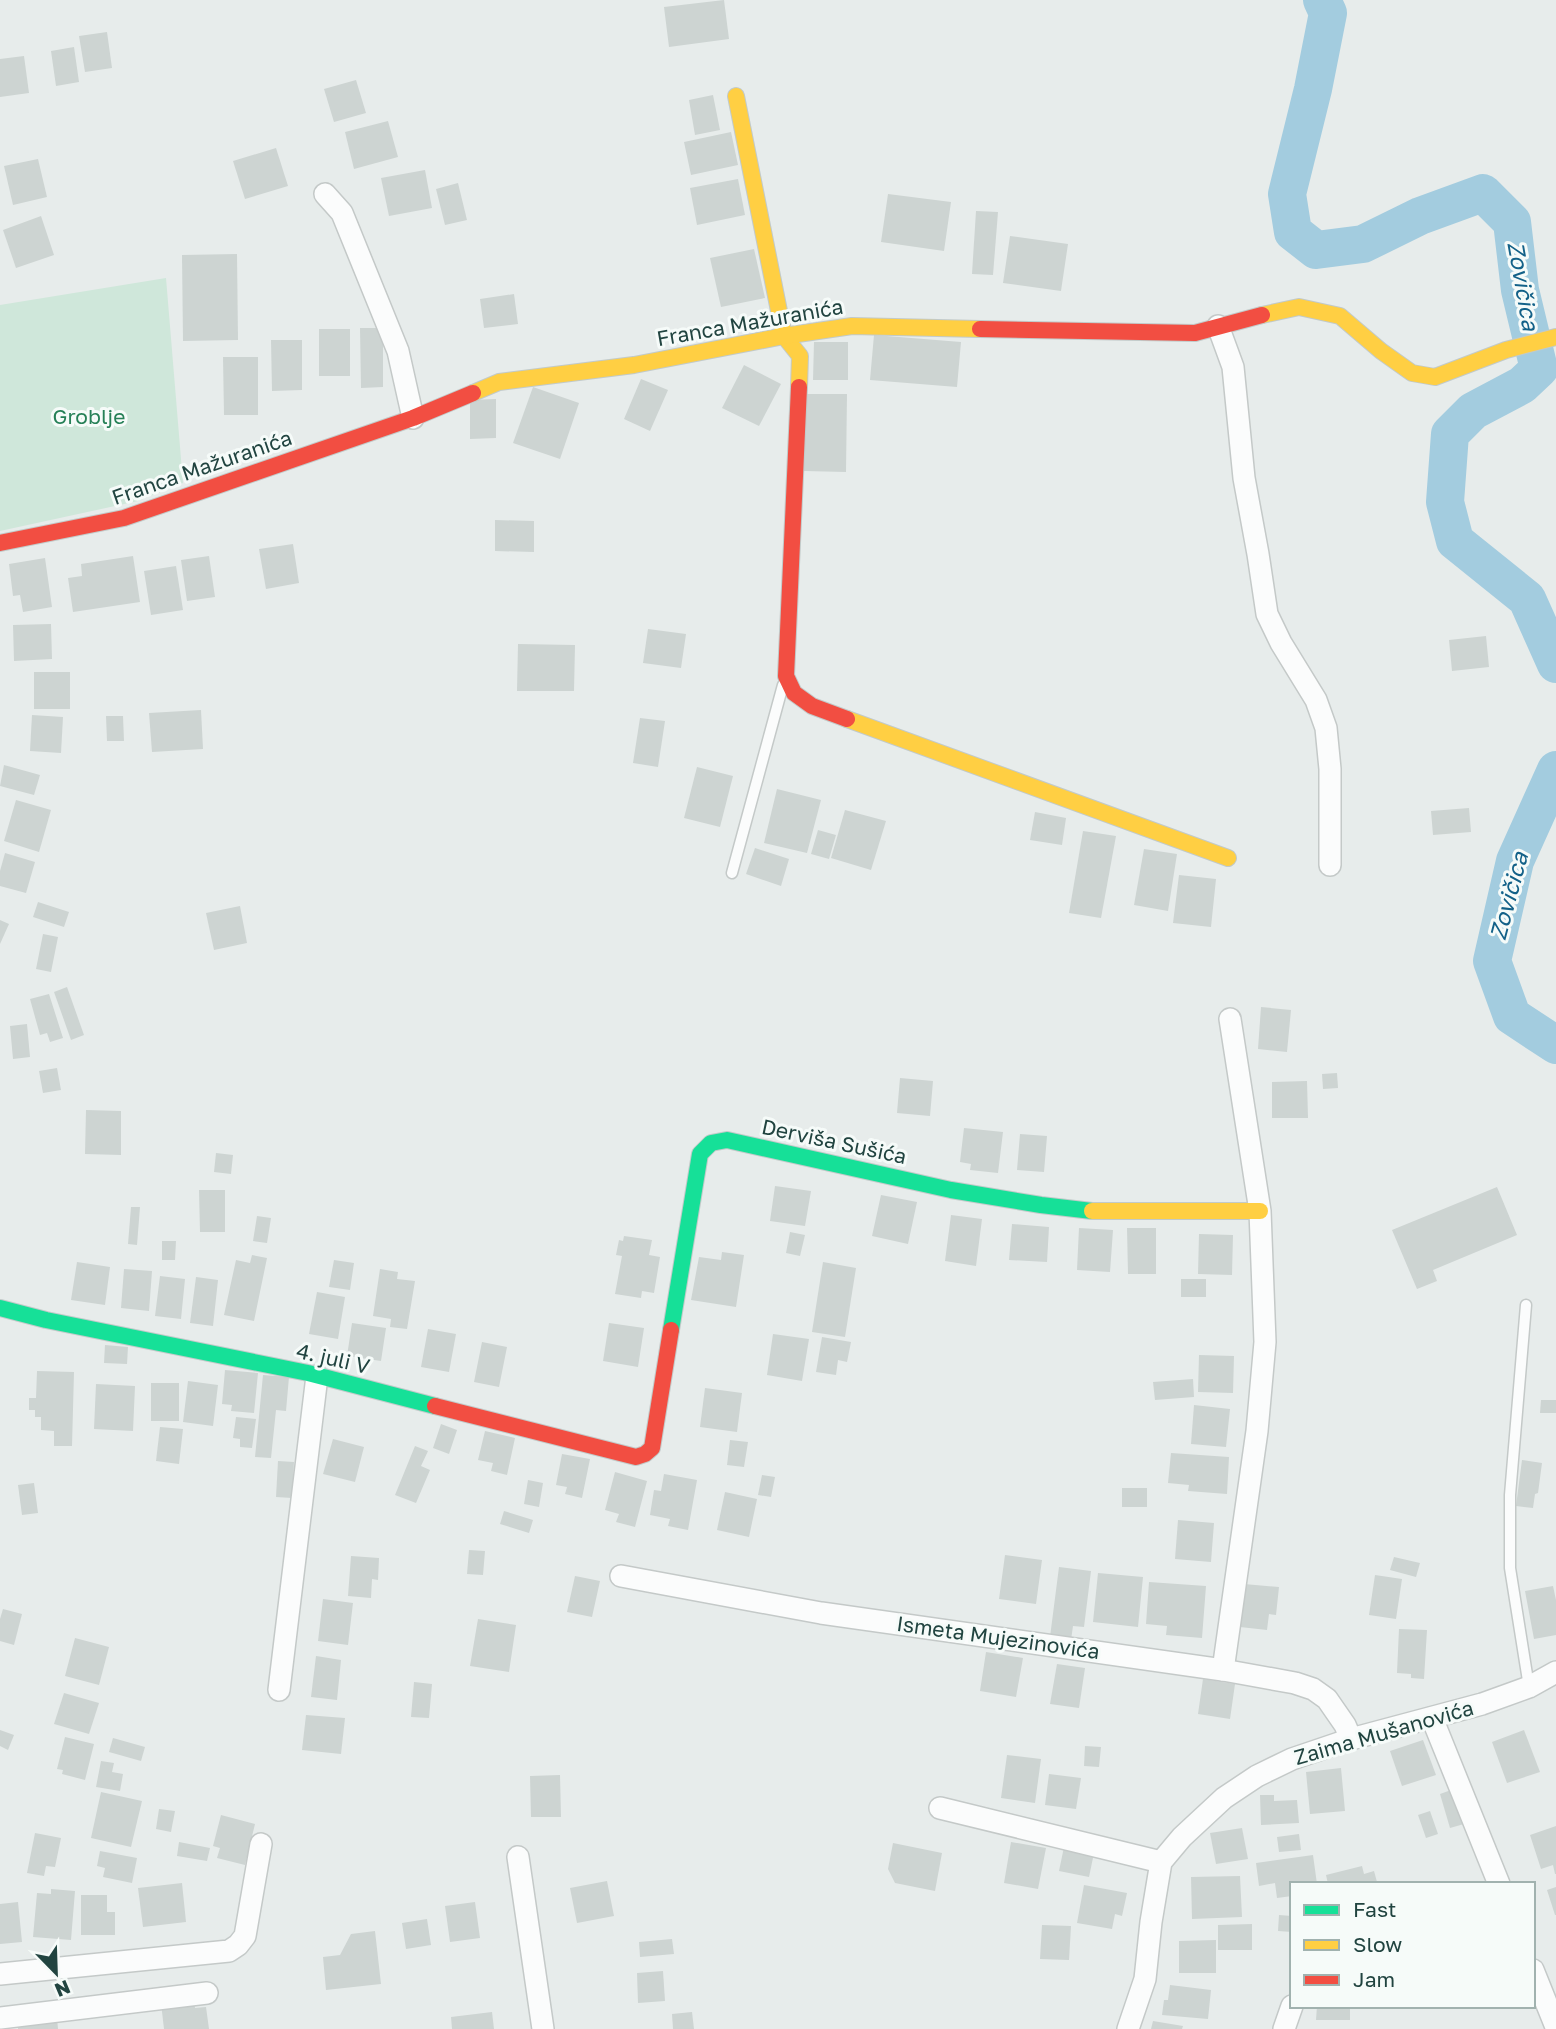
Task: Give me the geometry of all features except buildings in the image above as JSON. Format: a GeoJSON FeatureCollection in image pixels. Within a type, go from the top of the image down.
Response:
{"type":"FeatureCollection","features":[{"type":"Feature","properties":{"kind":"street"},"geometry":{"type":"LineString","coordinates":[[736,96],[784,336],[800,356],[786,676],[794,693],[812,706],[1228,858]]}},
{"type":"Feature","properties":{"kind":"street"},"geometry":{"type":"LineString","coordinates":[[325,194],[342,213],[398,351],[413,418]]}},
{"type":"Feature","properties":{"kind":"street","name":"Franca Mažuranića"},"geometry":{"type":"LineString","coordinates":[[0,543],[124,518],[413,418],[499,382],[634,365],[784,336],[852,326],[1195,332],[1299,307],[1340,316],[1412,373],[1435,377],[1506,350],[1556,337]]}},
{"type":"Feature","properties":{"kind":"street"},"geometry":{"type":"LineString","coordinates":[[1218,326],[1233,367],[1244,478],[1267,614],[1281,643],[1316,700],[1326,728],[1331,769],[1330,865]]}},
{"type":"Feature","properties":{"kind":"street"},"geometry":{"type":"LineString","coordinates":[[1223,1670],[1257,1431],[1265,1342],[1259,1211],[1230,1019]]}},
{"type":"Feature","properties":{"kind":"street","name":"Derviša Sušića"},"geometry":{"type":"LineString","coordinates":[[652,1448],[700,1154],[710,1143],[727,1140],[939,1186],[1063,1209],[1259,1211]]}},
{"type":"Feature","properties":{"kind":"street","name":"4. juli V"},"geometry":{"type":"LineString","coordinates":[[0,1308],[317,1376],[636,1457],[652,1448]]}},
{"type":"Feature","properties":{"kind":"street"},"geometry":{"type":"LineString","coordinates":[[279,1690],[317,1376]]}},
{"type":"Feature","properties":{"kind":"street","name":"Ismeta Mujezinovića"},"geometry":{"type":"LineString","coordinates":[[621,1576],[821,1614],[1223,1670],[1295,1683],[1313,1689],[1327,1699],[1351,1739]]}},
{"type":"Feature","properties":{"kind":"street","name":"Zaima Mušanovića"},"geometry":{"type":"LineString","coordinates":[[1161,1862],[1182,1837],[1224,1798],[1257,1776],[1292,1759],[1351,1739],[1482,1704],[1529,1687],[1556,1672]]}},
{"type":"Feature","properties":{"kind":"street"},"geometry":{"type":"LineString","coordinates":[[1432,1718],[1498,1882]]}},
{"type":"Feature","properties":{"kind":"street"},"geometry":{"type":"LineString","coordinates":[[940,1808],[1161,1862],[1145,1979],[1128,2029]]}},
{"type":"Feature","properties":{"kind":"street"},"geometry":{"type":"LineString","coordinates":[[0,1974],[229,1951],[245,1936],[261,1844]]}},
{"type":"Feature","properties":{"kind":"street"},"geometry":{"type":"LineString","coordinates":[[518,1857],[543,2029]]}},
{"type":"Feature","properties":{"kind":"street"},"geometry":{"type":"LineString","coordinates":[[1535,1975],[1556,2027]]}},
{"type":"Feature","properties":{"kind":"street"},"geometry":{"type":"LineString","coordinates":[[0,2018],[207,1993]]}},
{"type":"Feature","properties":{"kind":"street"},"geometry":{"type":"LineString","coordinates":[[1284,2029],[1291,2008]]}},
{"type":"Feature","properties":{"kind":"lane"},"geometry":{"type":"LineString","coordinates":[[732,873],[786,676]]}},
{"type":"Feature","properties":{"kind":"lane"},"geometry":{"type":"LineString","coordinates":[[1526,1305],[1510,1495],[1510,1568],[1529,1687]]}},
{"type":"Feature","properties":{"kind":"green space","name":"Groblje"},"geometry":{"type":"Polygon","coordinates":[[[166,278],[183,483],[138,501],[0,531],[0,305],[166,278]]]}},
{"type":"Feature","properties":{"kind":"waterway","name":"Zovičica"},"geometry":{"type":"LineString","coordinates":[[1322,0],[1328,13],[1313,89],[1287,194],[1293,232],[1316,250],[1363,244],[1420,216],[1483,193],[1512,222],[1520,290],[1539,369],[1522,385],[1473,411],[1450,434],[1445,502],[1455,541],[1527,599],[1556,664]]}},
{"type":"Feature","properties":{"kind":"waterway","name":"Zovičica"},"geometry":{"type":"LineString","coordinates":[[1556,770],[1515,861],[1492,961],[1512,1016],[1556,1045]]}},
{"type":"Feature","properties":{"kind":"traffic: fast"},"geometry":{"type":"LineString","coordinates":[[671,1330],[700,1154],[711,1143],[727,1140],[951,1190],[1092,1211]]}},
{"type":"Feature","properties":{"kind":"traffic: fast"},"geometry":{"type":"LineString","coordinates":[[0,1308],[46,1320],[308,1373],[435,1406]]}},
{"type":"Feature","properties":{"kind":"traffic: slow"},"geometry":{"type":"LineString","coordinates":[[736,96],[784,336],[800,356],[799,387]]}},
{"type":"Feature","properties":{"kind":"traffic: slow"},"geometry":{"type":"LineString","coordinates":[[1262,315],[1299,307],[1340,316],[1412,373],[1435,377],[1506,350],[1556,337]]}},
{"type":"Feature","properties":{"kind":"traffic: slow"},"geometry":{"type":"LineString","coordinates":[[473,393],[499,382],[634,365],[784,336],[852,326],[980,329]]}},
{"type":"Feature","properties":{"kind":"traffic: slow"},"geometry":{"type":"LineString","coordinates":[[847,719],[1228,858]]}},
{"type":"Feature","properties":{"kind":"traffic: slow"},"geometry":{"type":"LineString","coordinates":[[1092,1211],[1260,1211]]}},
{"type":"Feature","properties":{"kind":"traffic: jam"},"geometry":{"type":"LineString","coordinates":[[980,329],[1195,333],[1262,315]]}},
{"type":"Feature","properties":{"kind":"traffic: jam"},"geometry":{"type":"LineString","coordinates":[[799,387],[786,676],[794,693],[812,706],[847,719]]}},
{"type":"Feature","properties":{"kind":"traffic: jam"},"geometry":{"type":"LineString","coordinates":[[0,543],[124,518],[413,418],[473,393]]}},
{"type":"Feature","properties":{"kind":"traffic: jam"},"geometry":{"type":"LineString","coordinates":[[435,1406],[636,1457],[652,1448],[671,1330]]}}]}
